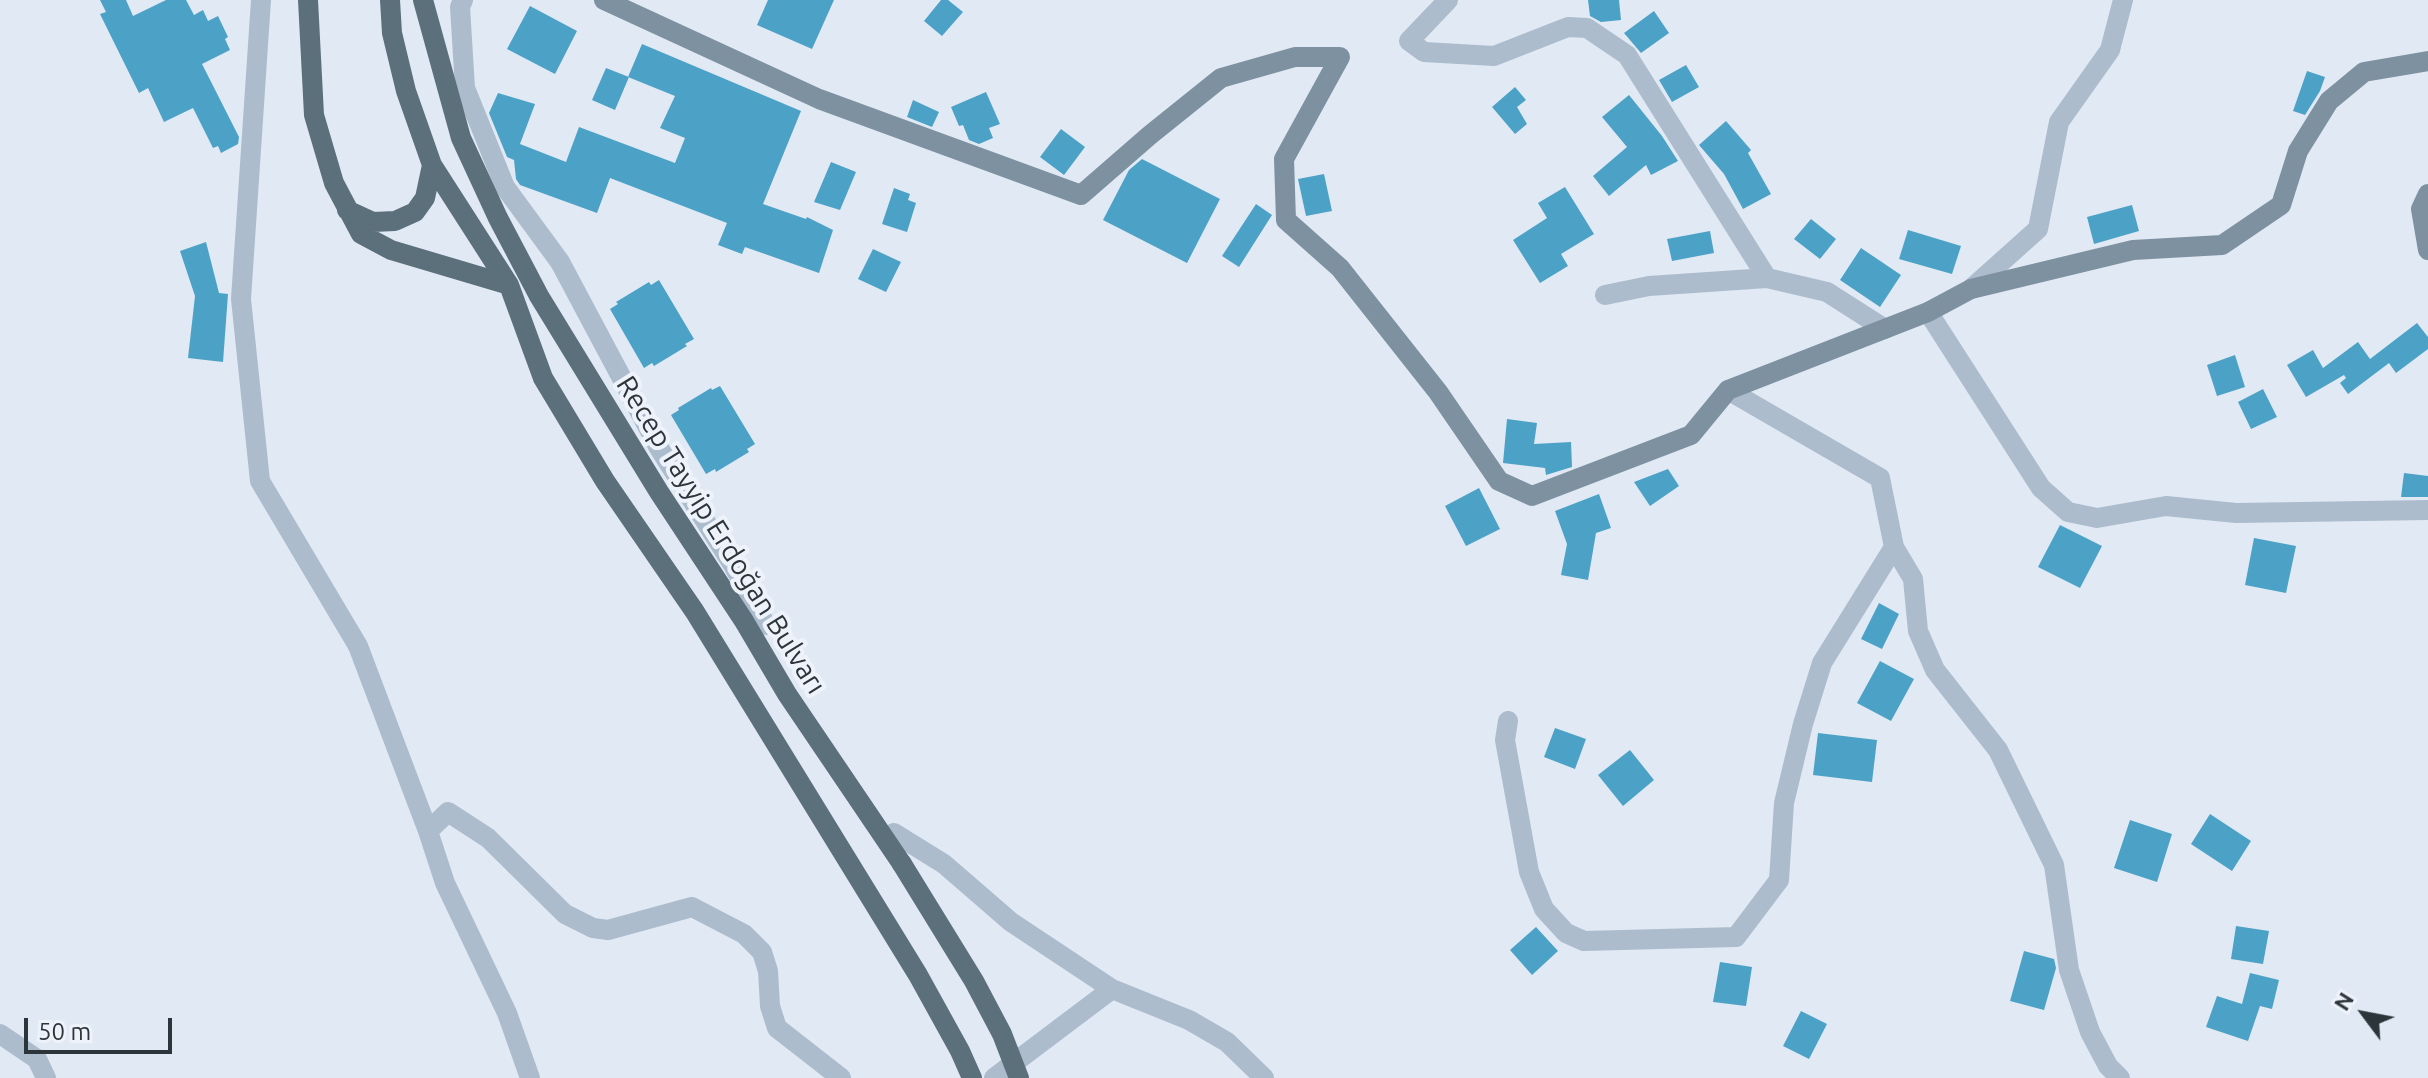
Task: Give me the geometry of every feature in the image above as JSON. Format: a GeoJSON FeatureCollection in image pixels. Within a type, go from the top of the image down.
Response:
{"type":"FeatureCollection","features":[{"type":"Feature","properties":{"kind":"main road"},"geometry":{"type":"LineString","coordinates":[[308,0],[314,115],[334,183],[361,234],[391,250],[509,285]]}},
{"type":"Feature","properties":{"kind":"main road"},"geometry":{"type":"LineString","coordinates":[[390,0],[392,33],[406,91],[432,165],[509,285],[543,378],[605,481],[695,612],[918,975],[972,1078]]}},
{"type":"Feature","properties":{"kind":"main road","name":"Recep Tayyip Erdoğan Bulvarı"},"geometry":{"type":"LineString","coordinates":[[423,0],[461,138],[539,296],[787,694],[902,864],[974,981],[1002,1034],[1019,1078]]}},
{"type":"Feature","properties":{"kind":"main road"},"geometry":{"type":"LineString","coordinates":[[347,210],[373,222],[395,221],[415,212],[425,198],[432,165]]}},
{"type":"Feature","properties":{"kind":"street"},"geometry":{"type":"LineString","coordinates":[[261,0],[241,299],[260,481],[358,646],[445,883],[507,1013],[530,1078]]}},
{"type":"Feature","properties":{"kind":"street"},"geometry":{"type":"LineString","coordinates":[[463,0],[460,7],[465,88],[505,187],[560,262],[659,448],[733,565],[766,625]]}},
{"type":"Feature","properties":{"kind":"street"},"geometry":{"type":"LineString","coordinates":[[604,0],[819,99],[1081,195],[1221,78],[1295,57],[1340,57],[1284,159],[1286,220],[1340,268],[1438,392],[1499,481],[1532,496],[1691,435],[1728,390],[1928,312],[1971,289],[2038,229],[2059,122],[2110,50],[2123,0]]}},
{"type":"Feature","properties":{"kind":"street"},"geometry":{"type":"LineString","coordinates":[[1448,0],[1409,41],[1424,52],[1494,56],[1568,27],[1587,28],[1627,55],[1767,278]]}},
{"type":"Feature","properties":{"kind":"street"},"geometry":{"type":"LineString","coordinates":[[1971,289],[2133,250],[2222,245],[2281,205],[2298,151],[2329,101],[2364,72],[2428,61]]}},
{"type":"Feature","properties":{"kind":"street"},"geometry":{"type":"LineString","coordinates":[[2428,194],[2421,209],[2428,250]]}},
{"type":"Feature","properties":{"kind":"street"},"geometry":{"type":"LineString","coordinates":[[1605,295],[1649,286],[1767,278],[1827,292],[1885,329]]}},
{"type":"Feature","properties":{"kind":"street"},"geometry":{"type":"LineString","coordinates":[[1928,312],[2041,488],[2068,512],[2097,518],[2166,506],[2236,513],[2428,510]]}},
{"type":"Feature","properties":{"kind":"street"},"geometry":{"type":"LineString","coordinates":[[1728,390],[1880,478],[1894,547],[1913,579],[1918,631],[1935,670],[1998,750],[2054,865],[2069,970],[2090,1032],[2108,1066],[2120,1078]]}},
{"type":"Feature","properties":{"kind":"street"},"geometry":{"type":"LineString","coordinates":[[1508,721],[1505,740],[1529,872],[1544,909],[1566,933],[1584,941],[1736,937],[1779,880],[1784,803],[1822,663],[1894,547]]}},
{"type":"Feature","properties":{"kind":"street"},"geometry":{"type":"LineString","coordinates":[[428,831],[448,812],[488,838],[565,914],[593,928],[608,930],[692,907],[744,934],[762,952],[768,971],[770,1006],[777,1028],[841,1078]]}},
{"type":"Feature","properties":{"kind":"street"},"geometry":{"type":"LineString","coordinates":[[894,833],[944,864],[1011,922],[1112,989],[1189,1020],[1214,1034],[1227,1042],[1264,1078]]}},
{"type":"Feature","properties":{"kind":"street"},"geometry":{"type":"LineString","coordinates":[[994,1078],[1112,989]]}},
{"type":"Feature","properties":{"kind":"street"},"geometry":{"type":"LineString","coordinates":[[0,1034],[37,1059],[46,1078]]}},
{"type":"Feature","properties":{"kind":"building"},"geometry":{"type":"Polygon","coordinates":[[[100,0],[126,0],[133,16],[166,0],[186,0],[194,15],[203,10],[208,21],[218,16],[228,37],[225,39],[230,50],[202,64],[239,137],[238,144],[221,153],[218,146],[213,148],[193,108],[164,122],[148,88],[139,93],[100,14],[106,12],[100,0]]]}},
{"type":"Feature","properties":{"kind":"building"},"geometry":{"type":"Polygon","coordinates":[[[768,0],[834,0],[812,49],[757,25],[768,0]]]}},
{"type":"Feature","properties":{"kind":"building"},"geometry":{"type":"Polygon","coordinates":[[[941,0],[948,0],[963,12],[942,36],[924,21],[941,0]]]}},
{"type":"Feature","properties":{"kind":"building"},"geometry":{"type":"Polygon","coordinates":[[[1588,0],[1619,0],[1621,20],[1601,22],[1590,16],[1588,0]]]}},
{"type":"Feature","properties":{"kind":"building"},"geometry":{"type":"Polygon","coordinates":[[[530,6],[577,31],[555,74],[507,49],[530,6]]]}},
{"type":"Feature","properties":{"kind":"building"},"geometry":{"type":"Polygon","coordinates":[[[1654,11],[1669,33],[1641,53],[1624,33],[1654,11]]]}},
{"type":"Feature","properties":{"kind":"building"},"geometry":{"type":"Polygon","coordinates":[[[642,44],[801,111],[763,204],[807,217],[833,230],[819,273],[745,247],[742,254],[718,245],[727,223],[610,178],[597,213],[520,185],[516,179],[514,160],[507,157],[489,113],[498,93],[535,104],[520,144],[566,162],[579,127],[675,163],[685,138],[660,128],[675,96],[628,77],[642,44]]]}},
{"type":"Feature","properties":{"kind":"building"},"geometry":{"type":"Polygon","coordinates":[[[1686,65],[1699,87],[1672,102],[1659,80],[1686,65]]]}},
{"type":"Feature","properties":{"kind":"building"},"geometry":{"type":"Polygon","coordinates":[[[606,68],[629,77],[615,110],[592,100],[606,68]]]}},
{"type":"Feature","properties":{"kind":"building"},"geometry":{"type":"Polygon","coordinates":[[[2307,71],[2325,77],[2305,115],[2293,111],[2307,71]]]}},
{"type":"Feature","properties":{"kind":"building"},"geometry":{"type":"Polygon","coordinates":[[[1515,87],[1526,100],[1517,107],[1527,124],[1515,134],[1492,107],[1515,87]]]}},
{"type":"Feature","properties":{"kind":"building"},"geometry":{"type":"Polygon","coordinates":[[[986,92],[1000,124],[989,128],[993,138],[979,144],[969,140],[951,107],[986,92]]]}},
{"type":"Feature","properties":{"kind":"building"},"geometry":{"type":"Polygon","coordinates":[[[1629,95],[1678,161],[1651,175],[1646,165],[1609,196],[1593,176],[1627,147],[1602,117],[1629,95]]]}},
{"type":"Feature","properties":{"kind":"building"},"geometry":{"type":"Polygon","coordinates":[[[913,100],[939,112],[932,127],[907,117],[913,100]]]}},
{"type":"Feature","properties":{"kind":"building"},"geometry":{"type":"Polygon","coordinates":[[[1726,121],[1751,150],[1748,153],[1771,194],[1743,209],[1724,174],[1699,145],[1726,121]]]}},
{"type":"Feature","properties":{"kind":"building"},"geometry":{"type":"Polygon","coordinates":[[[1061,129],[1085,147],[1064,175],[1040,157],[1061,129]]]}},
{"type":"Feature","properties":{"kind":"building"},"geometry":{"type":"Polygon","coordinates":[[[1142,159],[1220,199],[1187,263],[1103,220],[1129,170],[1142,159]]]}},
{"type":"Feature","properties":{"kind":"building"},"geometry":{"type":"Polygon","coordinates":[[[831,162],[856,172],[840,210],[814,202],[831,162]]]}},
{"type":"Feature","properties":{"kind":"building"},"geometry":{"type":"Polygon","coordinates":[[[1324,174],[1332,211],[1306,216],[1298,179],[1324,174]]]}},
{"type":"Feature","properties":{"kind":"building"},"geometry":{"type":"Polygon","coordinates":[[[1565,187],[1594,234],[1561,254],[1568,266],[1540,283],[1513,240],[1547,218],[1538,203],[1565,187]]]}},
{"type":"Feature","properties":{"kind":"building"},"geometry":{"type":"Polygon","coordinates":[[[894,188],[910,194],[908,200],[916,203],[907,232],[882,224],[894,188]]]}},
{"type":"Feature","properties":{"kind":"building"},"geometry":{"type":"Polygon","coordinates":[[[1256,204],[1272,215],[1239,267],[1222,256],[1256,204]]]}},
{"type":"Feature","properties":{"kind":"building"},"geometry":{"type":"Polygon","coordinates":[[[2132,205],[2139,231],[2094,244],[2087,217],[2132,205]]]}},
{"type":"Feature","properties":{"kind":"building"},"geometry":{"type":"Polygon","coordinates":[[[1811,219],[1836,239],[1820,259],[1794,239],[1811,219]]]}},
{"type":"Feature","properties":{"kind":"building"},"geometry":{"type":"Polygon","coordinates":[[[1908,230],[1961,246],[1952,274],[1899,259],[1908,230]]]}},
{"type":"Feature","properties":{"kind":"building"},"geometry":{"type":"Polygon","coordinates":[[[1710,231],[1714,253],[1672,261],[1667,239],[1710,231]]]}},
{"type":"Feature","properties":{"kind":"building"},"geometry":{"type":"Polygon","coordinates":[[[206,242],[219,293],[228,294],[223,362],[188,358],[195,296],[180,251],[206,242]]]}},
{"type":"Feature","properties":{"kind":"building"},"geometry":{"type":"Polygon","coordinates":[[[1861,248],[1901,275],[1880,307],[1840,280],[1861,248]]]}},
{"type":"Feature","properties":{"kind":"building"},"geometry":{"type":"Polygon","coordinates":[[[873,249],[901,262],[886,292],[858,279],[873,249]]]}},
{"type":"Feature","properties":{"kind":"building"},"geometry":{"type":"Polygon","coordinates":[[[659,280],[694,339],[654,366],[652,363],[644,368],[610,309],[649,282],[651,285],[659,280]]]}},
{"type":"Feature","properties":{"kind":"building"},"geometry":{"type":"Polygon","coordinates":[[[2417,323],[2428,337],[2428,349],[2396,373],[2389,363],[2348,394],[2340,383],[2346,378],[2344,375],[2306,397],[2287,365],[2313,350],[2323,368],[2358,342],[2370,359],[2417,323]]]}},
{"type":"Feature","properties":{"kind":"building"},"geometry":{"type":"Polygon","coordinates":[[[2235,355],[2245,387],[2217,396],[2207,365],[2235,355]]]}},
{"type":"Feature","properties":{"kind":"building"},"geometry":{"type":"Polygon","coordinates":[[[720,386],[755,444],[747,449],[749,452],[716,472],[715,469],[706,474],[671,415],[711,388],[720,386]]]}},
{"type":"Feature","properties":{"kind":"building"},"geometry":{"type":"Polygon","coordinates":[[[2263,389],[2277,417],[2251,429],[2238,402],[2263,389]]]}},
{"type":"Feature","properties":{"kind":"building"},"geometry":{"type":"Polygon","coordinates":[[[1507,419],[1537,423],[1534,444],[1571,442],[1572,467],[1546,475],[1545,468],[1503,463],[1507,419]]]}},
{"type":"Feature","properties":{"kind":"building"},"geometry":{"type":"Polygon","coordinates":[[[1668,469],[1679,486],[1650,506],[1634,482],[1668,469]]]}},
{"type":"Feature","properties":{"kind":"building"},"geometry":{"type":"Polygon","coordinates":[[[2404,473],[2428,476],[2428,497],[2401,497],[2404,473]]]}},
{"type":"Feature","properties":{"kind":"building"},"geometry":{"type":"Polygon","coordinates":[[[1479,488],[1500,529],[1466,546],[1445,506],[1479,488]]]}},
{"type":"Feature","properties":{"kind":"building"},"geometry":{"type":"Polygon","coordinates":[[[1599,494],[1611,528],[1596,533],[1588,580],[1561,575],[1567,544],[1555,511],[1599,494]]]}},
{"type":"Feature","properties":{"kind":"building"},"geometry":{"type":"Polygon","coordinates":[[[2060,525],[2102,546],[2080,588],[2038,567],[2060,525]]]}},
{"type":"Feature","properties":{"kind":"building"},"geometry":{"type":"Polygon","coordinates":[[[2254,538],[2296,546],[2286,593],[2245,585],[2254,538]]]}},
{"type":"Feature","properties":{"kind":"building"},"geometry":{"type":"Polygon","coordinates":[[[1879,603],[1899,614],[1882,649],[1861,639],[1879,603]]]}},
{"type":"Feature","properties":{"kind":"building"},"geometry":{"type":"Polygon","coordinates":[[[1880,661],[1914,679],[1891,721],[1857,703],[1880,661]]]}},
{"type":"Feature","properties":{"kind":"building"},"geometry":{"type":"Polygon","coordinates":[[[1555,728],[1586,739],[1575,769],[1544,757],[1555,728]]]}},
{"type":"Feature","properties":{"kind":"building"},"geometry":{"type":"Polygon","coordinates":[[[1818,733],[1877,740],[1872,782],[1813,775],[1818,733]]]}},
{"type":"Feature","properties":{"kind":"building"},"geometry":{"type":"Polygon","coordinates":[[[1630,750],[1654,780],[1623,806],[1598,775],[1630,750]]]}},
{"type":"Feature","properties":{"kind":"building"},"geometry":{"type":"Polygon","coordinates":[[[2210,814],[2251,841],[2232,871],[2191,844],[2210,814]]]}},
{"type":"Feature","properties":{"kind":"building"},"geometry":{"type":"Polygon","coordinates":[[[2130,820],[2172,834],[2157,882],[2114,868],[2130,820]]]}},
{"type":"Feature","properties":{"kind":"building"},"geometry":{"type":"Polygon","coordinates":[[[2236,926],[2269,931],[2263,964],[2231,959],[2236,926]]]}},
{"type":"Feature","properties":{"kind":"building"},"geometry":{"type":"Polygon","coordinates":[[[1536,927],[1558,951],[1532,975],[1510,950],[1536,927]]]}},
{"type":"Feature","properties":{"kind":"building"},"geometry":{"type":"Polygon","coordinates":[[[2024,951],[2054,959],[2056,968],[2044,1010],[2010,1001],[2024,951]]]}},
{"type":"Feature","properties":{"kind":"building"},"geometry":{"type":"Polygon","coordinates":[[[1720,962],[1752,967],[1746,1006],[1713,1002],[1720,962]]]}},
{"type":"Feature","properties":{"kind":"building"},"geometry":{"type":"Polygon","coordinates":[[[2250,973],[2279,980],[2272,1009],[2260,1006],[2248,1041],[2206,1027],[2217,996],[2242,1004],[2250,973]]]}},
{"type":"Feature","properties":{"kind":"building"},"geometry":{"type":"Polygon","coordinates":[[[1801,1011],[1827,1024],[1809,1059],[1783,1046],[1801,1011]]]}}]}
